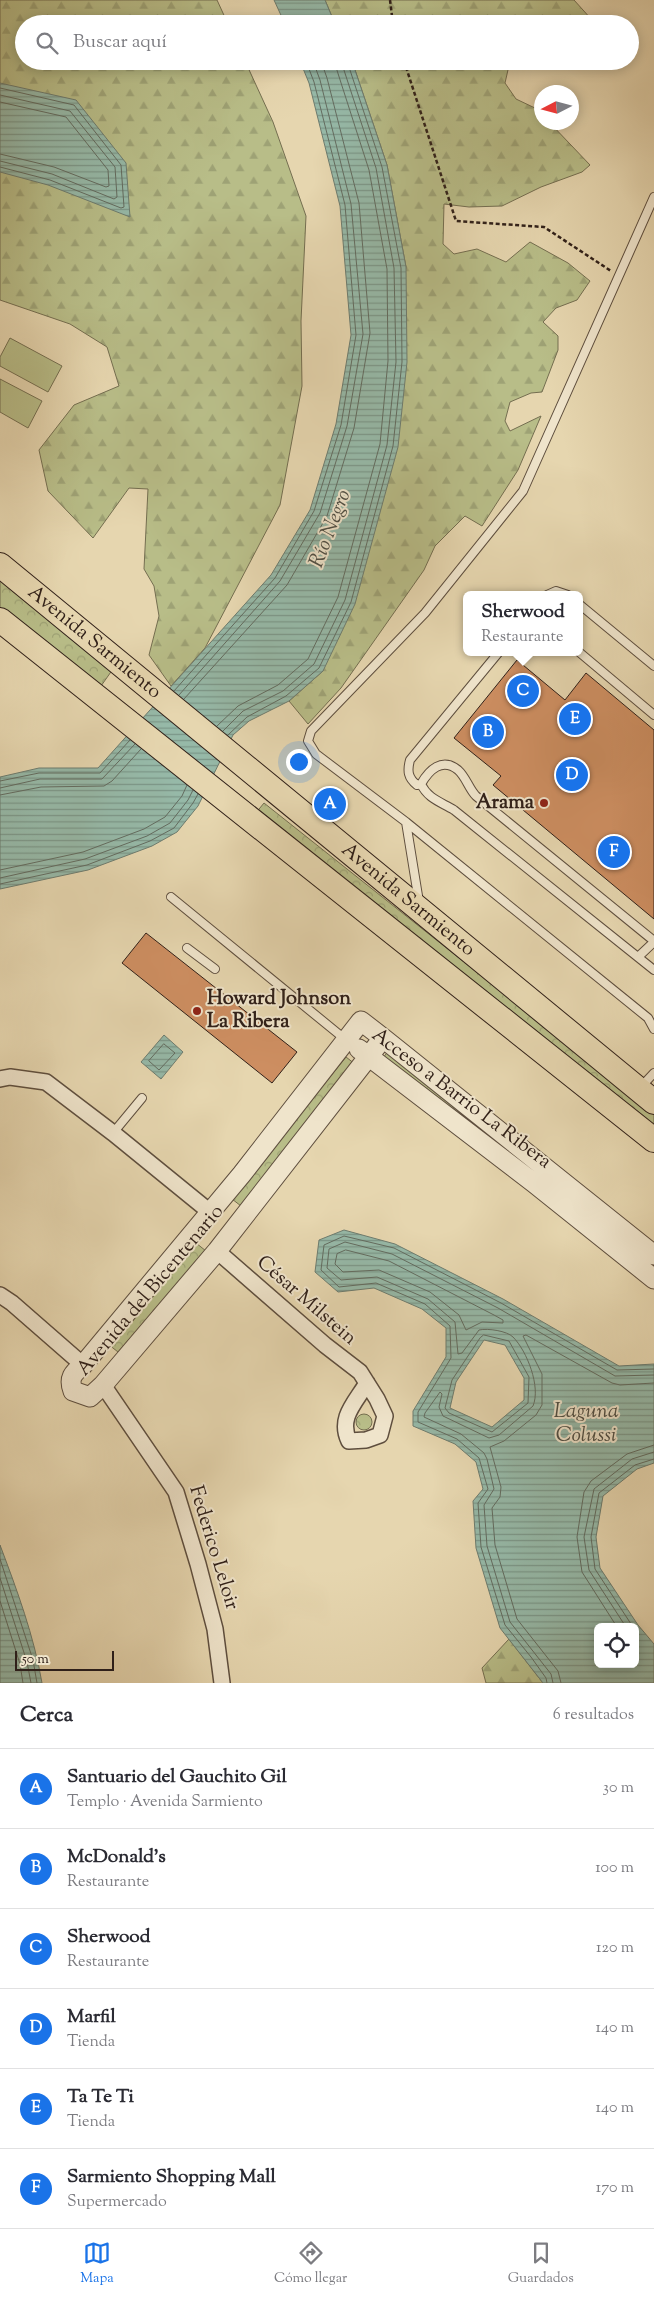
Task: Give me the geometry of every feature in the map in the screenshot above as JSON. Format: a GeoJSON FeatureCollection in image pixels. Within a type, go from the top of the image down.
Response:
{"type":"FeatureCollection","features":[{"type":"Feature","properties":{"kind":"main road","name":"Avenida Sarmiento"},"geometry":{"type":"LineString","coordinates":[[0,564],[420,909],[648,1090]]}},
{"type":"Feature","properties":{"kind":"main road","name":"Avenida Sarmiento"},"geometry":{"type":"LineString","coordinates":[[0,620],[19,633],[100,701],[654,1140]]}},
{"type":"Feature","properties":{"kind":"street","name":"Avenida del Bicentenario"},"geometry":{"type":"LineString","coordinates":[[361,1021],[383,1038],[217,1251],[103,1385],[90,1397],[73,1392],[70,1384],[72,1374],[83,1364],[196,1230],[361,1021]]}},
{"type":"Feature","properties":{"kind":"street"},"geometry":{"type":"LineString","coordinates":[[383,1038],[654,1255]]}},
{"type":"Feature","properties":{"kind":"street","name":"Acceso a Barrio La Ribera"},"geometry":{"type":"LineString","coordinates":[[347,1041],[534,1183],[654,1279]]}},
{"type":"Feature","properties":{"kind":"street"},"geometry":{"type":"LineString","coordinates":[[0,1079],[10,1077],[46,1082],[214,1207],[242,1219]]}},
{"type":"Feature","properties":{"kind":"street"},"geometry":{"type":"LineString","coordinates":[[534,1183],[544,1166]]}},
{"type":"Feature","properties":{"kind":"street"},"geometry":{"type":"LineString","coordinates":[[196,1230],[217,1251]]}},
{"type":"Feature","properties":{"kind":"street","name":"César Milstein"},"geometry":{"type":"LineString","coordinates":[[217,1251],[360,1372],[367,1383]]}},
{"type":"Feature","properties":{"kind":"street"},"geometry":{"type":"LineString","coordinates":[[0,1295],[12,1303],[83,1364]]}},
{"type":"Feature","properties":{"kind":"street","name":"Federico Leloir"},"geometry":{"type":"LineString","coordinates":[[83,1364],[103,1385],[176,1492],[215,1629],[222,1683]]}},
{"type":"Feature","properties":{"kind":"lane"},"geometry":{"type":"LineString","coordinates":[[654,197],[523,491],[425,613],[312,731],[308,741],[316,754],[406,822],[648,1018],[654,1029]]}},
{"type":"Feature","properties":{"kind":"lane"},"geometry":{"type":"LineString","coordinates":[[583,607],[654,666]]}},
{"type":"Feature","properties":{"kind":"lane"},"geometry":{"type":"LineString","coordinates":[[583,655],[654,715]]}},
{"type":"Feature","properties":{"kind":"lane"},"geometry":{"type":"LineString","coordinates":[[422,784],[417,785],[410,780],[408,769],[410,760],[496,656]]}},
{"type":"Feature","properties":{"kind":"lane"},"geometry":{"type":"LineString","coordinates":[[422,784],[430,770],[437,765],[448,765],[458,770],[476,796],[654,942],[638,957]]}},
{"type":"Feature","properties":{"kind":"lane"},"geometry":{"type":"LineString","coordinates":[[422,784],[425,792],[433,799],[454,810],[654,970]]}},
{"type":"Feature","properties":{"kind":"lane"},"geometry":{"type":"LineString","coordinates":[[406,822],[420,909]]}},
{"type":"Feature","properties":{"kind":"lane","name":"Acceso a Barrio La Ribera"},"geometry":{"type":"LineString","coordinates":[[171,897],[347,1041]]}},
{"type":"Feature","properties":{"kind":"lane"},"geometry":{"type":"LineString","coordinates":[[187,948],[215,969]]}},
{"type":"Feature","properties":{"kind":"lane"},"geometry":{"type":"LineString","coordinates":[[113,1133],[142,1098]]}},
{"type":"Feature","properties":{"kind":"path"},"geometry":{"type":"LineString","coordinates":[[390,0],[392,15]]}},
{"type":"Feature","properties":{"kind":"path"},"geometry":{"type":"LineString","coordinates":[[407,70],[456,221],[544,227],[619,276]]}},
{"type":"Feature","properties":{"kind":"green space"},"geometry":{"type":"Polygon","coordinates":[[[0,0],[217,0],[224,15],[15,15],[15,70],[249,70],[273,122],[306,216],[301,321],[302,386],[280,505],[205,648],[171,686],[149,655],[159,616],[154,586],[144,569],[148,489],[129,488],[93,538],[48,491],[39,450],[74,405],[119,386],[107,347],[70,324],[0,300],[0,0]]]}},
{"type":"Feature","properties":{"kind":"green space"},"geometry":{"type":"Polygon","coordinates":[[[325,0],[574,0],[588,15],[331,15],[325,0]]]}},
{"type":"Feature","properties":{"kind":"green space"},"geometry":{"type":"Polygon","coordinates":[[[355,70],[508,70],[505,83],[516,99],[534,108],[534,130],[557,130],[590,165],[582,172],[541,187],[502,206],[469,207],[444,204],[443,244],[454,254],[477,249],[506,262],[530,242],[568,263],[590,281],[577,300],[556,308],[543,322],[558,336],[558,350],[542,392],[531,393],[510,402],[505,421],[510,431],[541,416],[518,470],[482,526],[465,516],[435,546],[424,570],[341,688],[308,724],[289,701],[323,671],[406,267],[387,165],[355,70]]]}},
{"type":"Feature","properties":{"kind":"green space"},"geometry":{"type":"Polygon","coordinates":[[[10,338],[62,366],[48,392],[0,366],[0,357],[10,338]]]}},
{"type":"Feature","properties":{"kind":"green space"},"geometry":{"type":"Polygon","coordinates":[[[0,379],[42,401],[28,428],[0,412],[0,379]]]}},
{"type":"Feature","properties":{"kind":"green space"},"geometry":{"type":"Polygon","coordinates":[[[0,580],[113,669],[101,686],[0,610],[0,580]]]}},
{"type":"Feature","properties":{"kind":"green space"},"geometry":{"type":"Polygon","coordinates":[[[264,803],[654,1113],[654,1133],[255,814],[264,803]]]}},
{"type":"Feature","properties":{"kind":"green space"},"geometry":{"type":"Polygon","coordinates":[[[390,1049],[534,1164],[529,1170],[382,1059],[390,1049]]]}},
{"type":"Feature","properties":{"kind":"green space"},"geometry":{"type":"Polygon","coordinates":[[[346,1057],[355,1064],[241,1206],[232,1199],[346,1057]]]}},
{"type":"Feature","properties":{"kind":"green space"},"geometry":{"type":"Polygon","coordinates":[[[196,1243],[206,1251],[118,1352],[108,1344],[196,1243]]]}},
{"type":"Feature","properties":{"kind":"green space"},"geometry":{"type":"Polygon","coordinates":[[[364,1414],[372,1422],[364,1430],[356,1422],[364,1414]]]}},
{"type":"Feature","properties":{"kind":"green space"},"geometry":{"type":"Polygon","coordinates":[[[509,1639],[543,1683],[486,1683],[482,1668],[509,1639]]]}},
{"type":"Feature","properties":{"kind":"water"},"geometry":{"type":"Polygon","coordinates":[[[274,0],[325,0],[331,15],[281,15],[274,0]]]}},
{"type":"Feature","properties":{"kind":"water","name":"Río Negro"},"geometry":{"type":"Polygon","coordinates":[[[304,70],[355,70],[387,165],[406,267],[407,362],[398,447],[355,604],[323,671],[289,701],[249,721],[233,735],[198,806],[177,832],[152,846],[88,870],[0,889],[0,777],[39,768],[98,768],[271,575],[310,510],[336,424],[351,335],[340,206],[309,83],[304,70]]]}},
{"type":"Feature","properties":{"kind":"water"},"geometry":{"type":"Polygon","coordinates":[[[0,83],[76,100],[126,163],[130,217],[48,185],[0,172],[0,83]]]}},
{"type":"Feature","properties":{"kind":"water"},"geometry":{"type":"Polygon","coordinates":[[[164,1035],[183,1052],[161,1079],[141,1062],[164,1035]]]}},
{"type":"Feature","properties":{"kind":"water","name":"Laguna Colussi"},"geometry":{"type":"Polygon","coordinates":[[[344,1230],[395,1244],[503,1299],[619,1366],[654,1364],[654,1463],[637,1469],[603,1496],[596,1537],[600,1568],[637,1623],[594,1623],[594,1668],[639,1668],[639,1626],[654,1644],[654,1683],[543,1683],[500,1628],[476,1548],[473,1501],[483,1489],[476,1462],[455,1444],[413,1426],[413,1411],[446,1357],[446,1328],[422,1309],[374,1288],[338,1292],[315,1272],[319,1240],[344,1230]],[[484,1340],[456,1382],[450,1408],[492,1427],[524,1400],[524,1378],[505,1345],[484,1340]]]}},
{"type":"Feature","properties":{"kind":"water"},"geometry":{"type":"Polygon","coordinates":[[[0,1545],[30,1631],[42,1683],[0,1683],[0,1545]]]}},
{"type":"Feature","properties":{"kind":"building"},"geometry":{"type":"Polygon","coordinates":[[[517,660],[565,700],[586,673],[654,730],[654,919],[493,785],[501,776],[454,738],[517,660]]]}},
{"type":"Feature","properties":{"kind":"building"},"geometry":{"type":"Polygon","coordinates":[[[146,933],[297,1052],[272,1083],[122,963],[146,933]]]}},
{"type":"Feature","properties":{"kind":"place","name":"Sherwood"},"geometry":{"type":"Point","coordinates":[523,691]}},
{"type":"Feature","properties":{"kind":"place","name":"Ta Te Ti"},"geometry":{"type":"Point","coordinates":[575,719]}},
{"type":"Feature","properties":{"kind":"place","name":"McDonald's"},"geometry":{"type":"Point","coordinates":[488,732]}},
{"type":"Feature","properties":{"kind":"place","name":"Marfil"},"geometry":{"type":"Point","coordinates":[572,775]}},
{"type":"Feature","properties":{"kind":"place","name":"Arama"},"geometry":{"type":"Point","coordinates":[544,803]}},
{"type":"Feature","properties":{"kind":"place","name":"Santuario del Gauchito Gil"},"geometry":{"type":"Point","coordinates":[330,804]}},
{"type":"Feature","properties":{"kind":"place","name":"Sarmiento Shopping Mall"},"geometry":{"type":"Point","coordinates":[614,852]}},
{"type":"Feature","properties":{"kind":"place","name":"Howard Johnson La Ribera"},"geometry":{"type":"Point","coordinates":[197,1011]}}]}
